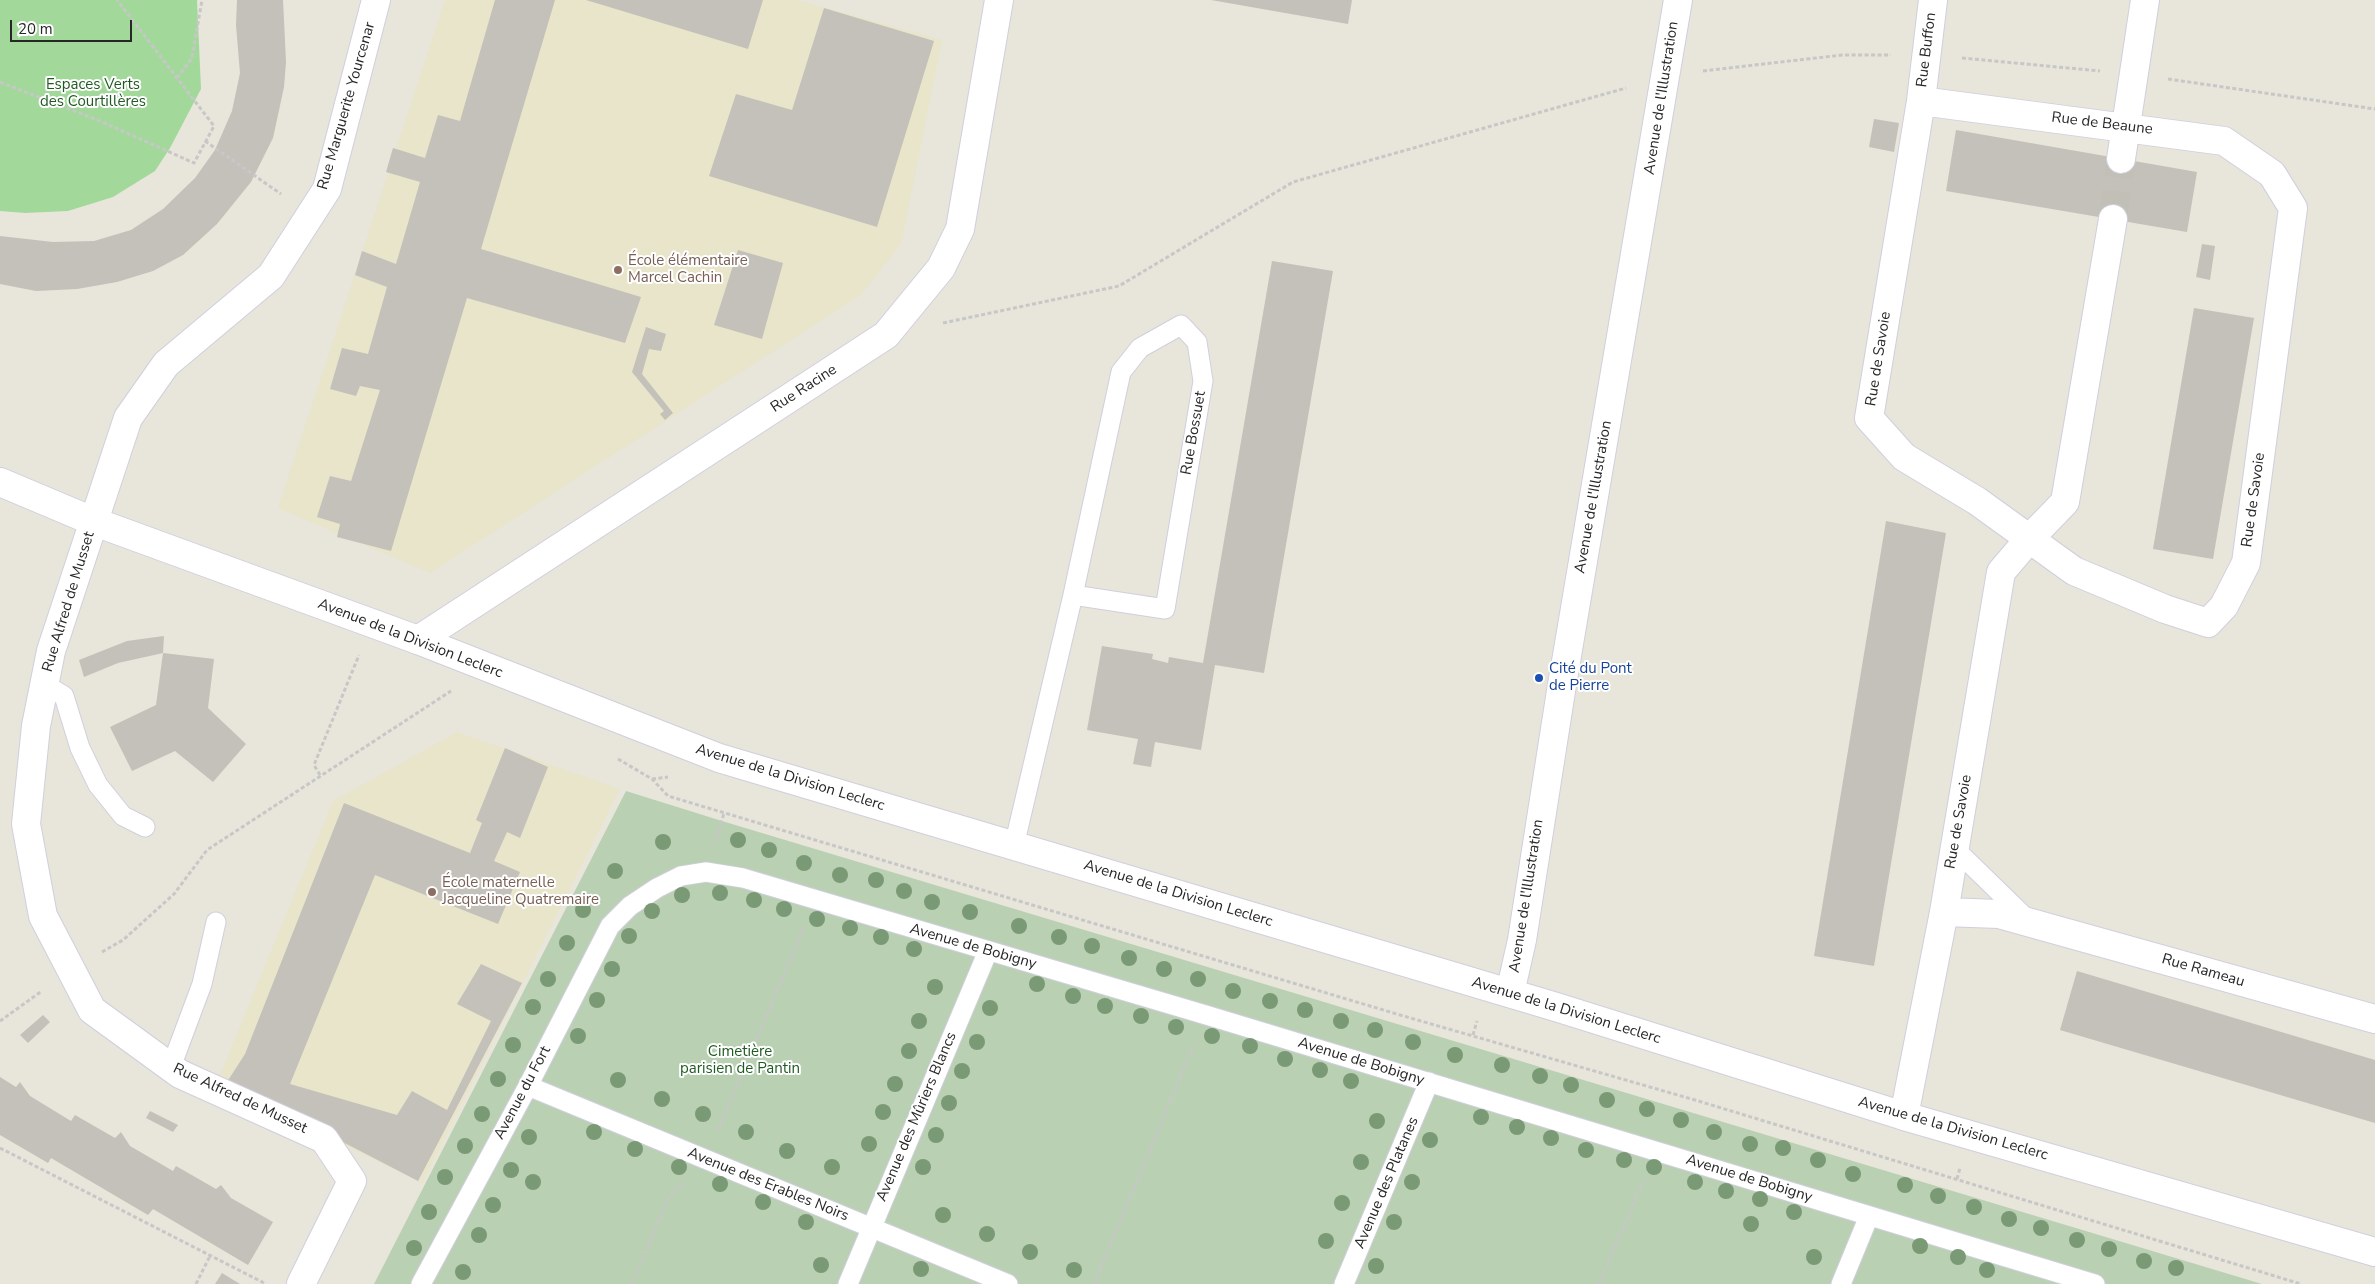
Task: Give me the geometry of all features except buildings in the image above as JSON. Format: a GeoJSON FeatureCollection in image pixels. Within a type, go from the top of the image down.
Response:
{"type":"FeatureCollection","features":[{"type":"Feature","properties":{"kind":"street","name":"Rue Marguerite Yourcenar"},"geometry":{"type":"LineString","coordinates":[[95,522],[128,418],[166,364],[271,276],[327,189],[376,0]]}},
{"type":"Feature","properties":{"kind":"street","name":"Rue Racine"},"geometry":{"type":"LineString","coordinates":[[418,640],[886,335],[941,268],[960,229],[999,0]]}},
{"type":"Feature","properties":{"kind":"street","name":"Avenue de l'Illustration"},"geometry":{"type":"LineString","coordinates":[[1510,994],[1522,940],[1558,710],[1678,0]]}},
{"type":"Feature","properties":{"kind":"street","name":"Rue Buffon"},"geometry":{"type":"LineString","coordinates":[[1921,101],[1933,0]]}},
{"type":"Feature","properties":{"kind":"street"},"geometry":{"type":"LineString","coordinates":[[2121,159],[2145,0]]}},
{"type":"Feature","properties":{"kind":"street","name":"Rue de Beaune"},"geometry":{"type":"LineString","coordinates":[[1921,101],[2224,141],[2272,174]]}},
{"type":"Feature","properties":{"kind":"street","name":"Rue de Savoie"},"geometry":{"type":"LineString","coordinates":[[1921,101],[1869,418],[1904,457],[1977,501],[2074,571],[2165,609],[2208,623],[2224,606],[2246,563],[2294,208],[2272,174]]}},
{"type":"Feature","properties":{"kind":"street","name":"Rue de Savoie"},"geometry":{"type":"LineString","coordinates":[[1904,1116],[1944,912],[2001,572],[2030,538],[2065,502],[2113,219]]}},
{"type":"Feature","properties":{"kind":"street","name":"Avenue de la Division Leclerc"},"geometry":{"type":"LineString","coordinates":[[0,482],[95,522],[418,640],[719,758],[1510,994],[1904,1116],[2375,1252]]}},
{"type":"Feature","properties":{"kind":"street","name":"Rue Alfred de Musset"},"geometry":{"type":"LineString","coordinates":[[95,522],[51,651],[36,726],[26,824],[43,916],[92,1010],[180,1074],[324,1139],[352,1181],[300,1284]]}},
{"type":"Feature","properties":{"kind":"street","name":"Rue Rameau"},"geometry":{"type":"LineString","coordinates":[[1944,912],[1999,914],[2375,1019]]}},
{"type":"Feature","properties":{"kind":"lane","name":"Rue Bossuet"},"geometry":{"type":"LineString","coordinates":[[1014,846],[1073,595],[1121,372],[1140,348],[1181,326],[1197,342],[1203,381],[1165,609],[1073,595]]}},
{"type":"Feature","properties":{"kind":"lane"},"geometry":{"type":"LineString","coordinates":[[44,684],[64,696],[80,748],[98,785],[123,816],[145,827]]}},
{"type":"Feature","properties":{"kind":"lane","name":"Rue Rameau"},"geometry":{"type":"LineString","coordinates":[[1955,849],[2032,923]]}},
{"type":"Feature","properties":{"kind":"lane","name":"Avenue de Bobigny"},"geometry":{"type":"LineString","coordinates":[[630,906],[681,876],[706,872],[744,878],[1429,1082],[2095,1284]]}},
{"type":"Feature","properties":{"kind":"lane","name":"Avenue du Fort"},"geometry":{"type":"LineString","coordinates":[[421,1284],[528,1086],[610,926],[630,906]]}},
{"type":"Feature","properties":{"kind":"lane"},"geometry":{"type":"LineString","coordinates":[[171,1067],[202,984],[216,922]]}},
{"type":"Feature","properties":{"kind":"lane","name":"Avenue des Mûriers Blancs"},"geometry":{"type":"LineString","coordinates":[[848,1284],[988,951]]}},
{"type":"Feature","properties":{"kind":"lane","name":"Avenue des Platanes"},"geometry":{"type":"LineString","coordinates":[[1344,1284],[1429,1082]]}},
{"type":"Feature","properties":{"kind":"lane","name":"Avenue des Erables Noirs"},"geometry":{"type":"LineString","coordinates":[[528,1086],[1008,1284]]}},
{"type":"Feature","properties":{"kind":"lane"},"geometry":{"type":"LineString","coordinates":[[1841,1284],[1870,1216]]}},
{"type":"Feature","properties":{"kind":"path"},"geometry":{"type":"LineString","coordinates":[[0,82],[100,121],[194,163],[214,126],[117,0]]}},
{"type":"Feature","properties":{"kind":"path"},"geometry":{"type":"LineString","coordinates":[[177,78],[192,58],[202,0]]}},
{"type":"Feature","properties":{"kind":"path"},"geometry":{"type":"LineString","coordinates":[[206,141],[310,215]]}},
{"type":"Feature","properties":{"kind":"path"},"geometry":{"type":"LineString","coordinates":[[320,775],[314,765],[360,651],[380,661],[392,631]]}},
{"type":"Feature","properties":{"kind":"path"},"geometry":{"type":"LineString","coordinates":[[0,1021],[71,970],[123,940],[174,894],[207,850],[486,668]]}},
{"type":"Feature","properties":{"kind":"path"},"geometry":{"type":"LineString","coordinates":[[652,779],[668,796],[1400,1015],[1695,1100],[2300,1284]]}},
{"type":"Feature","properties":{"kind":"path"},"geometry":{"type":"LineString","coordinates":[[632,1284],[669,1197],[705,1160],[814,900]]}},
{"type":"Feature","properties":{"kind":"path"},"geometry":{"type":"LineString","coordinates":[[1094,1284],[1206,1016]]}},
{"type":"Feature","properties":{"kind":"path"},"geometry":{"type":"LineString","coordinates":[[0,1148],[266,1284]]}},
{"type":"Feature","properties":{"kind":"path"},"geometry":{"type":"LineString","coordinates":[[1599,1284],[1656,1151]]}},
{"type":"Feature","properties":{"kind":"path"},"geometry":{"type":"LineString","coordinates":[[196,1284],[210,1256]]}},
{"type":"Feature","properties":{"kind":"shaded area","name":"École élémentaire Marcel Cachin"},"geometry":{"type":"Polygon","coordinates":[[[445,0],[797,0],[942,40],[901,244],[861,295],[430,573],[278,508],[445,0]]]}},
{"type":"Feature","properties":{"kind":"shaded area","name":"École maternelle Jacqueline Quatremaire"},"geometry":{"type":"Polygon","coordinates":[[[457,732],[620,789],[422,1183],[217,1082],[333,801],[457,732]]]}},
{"type":"Feature","properties":{"kind":"green space","name":"Espaces Verts des Courtillères"},"geometry":{"type":"Polygon","coordinates":[[[0,0],[197,0],[201,89],[170,148],[155,171],[113,197],[68,211],[25,213],[0,211],[0,0]]]}},
{"type":"Feature","properties":{"kind":"green space","name":"Cimetière parisien de Pantin"},"geometry":{"type":"Polygon","coordinates":[[[626,791],[722,821],[2262,1284],[374,1284],[626,791]]]}},
{"type":"Feature","properties":{"kind":"tunnel"},"geometry":{"type":"LineString","coordinates":[[2113,219],[2121,159]]}},
{"type":"Feature","properties":{"kind":"place","name":"École élémentaire Marcel Cachin"},"geometry":{"type":"Point","coordinates":[618,270]}},
{"type":"Feature","properties":{"kind":"place","name":"Cité du Pont de Pierre"},"geometry":{"type":"Point","coordinates":[1539,678]}},
{"type":"Feature","properties":{"kind":"place","name":"École maternelle Jacqueline Quatremaire"},"geometry":{"type":"Point","coordinates":[432,892]}}]}
